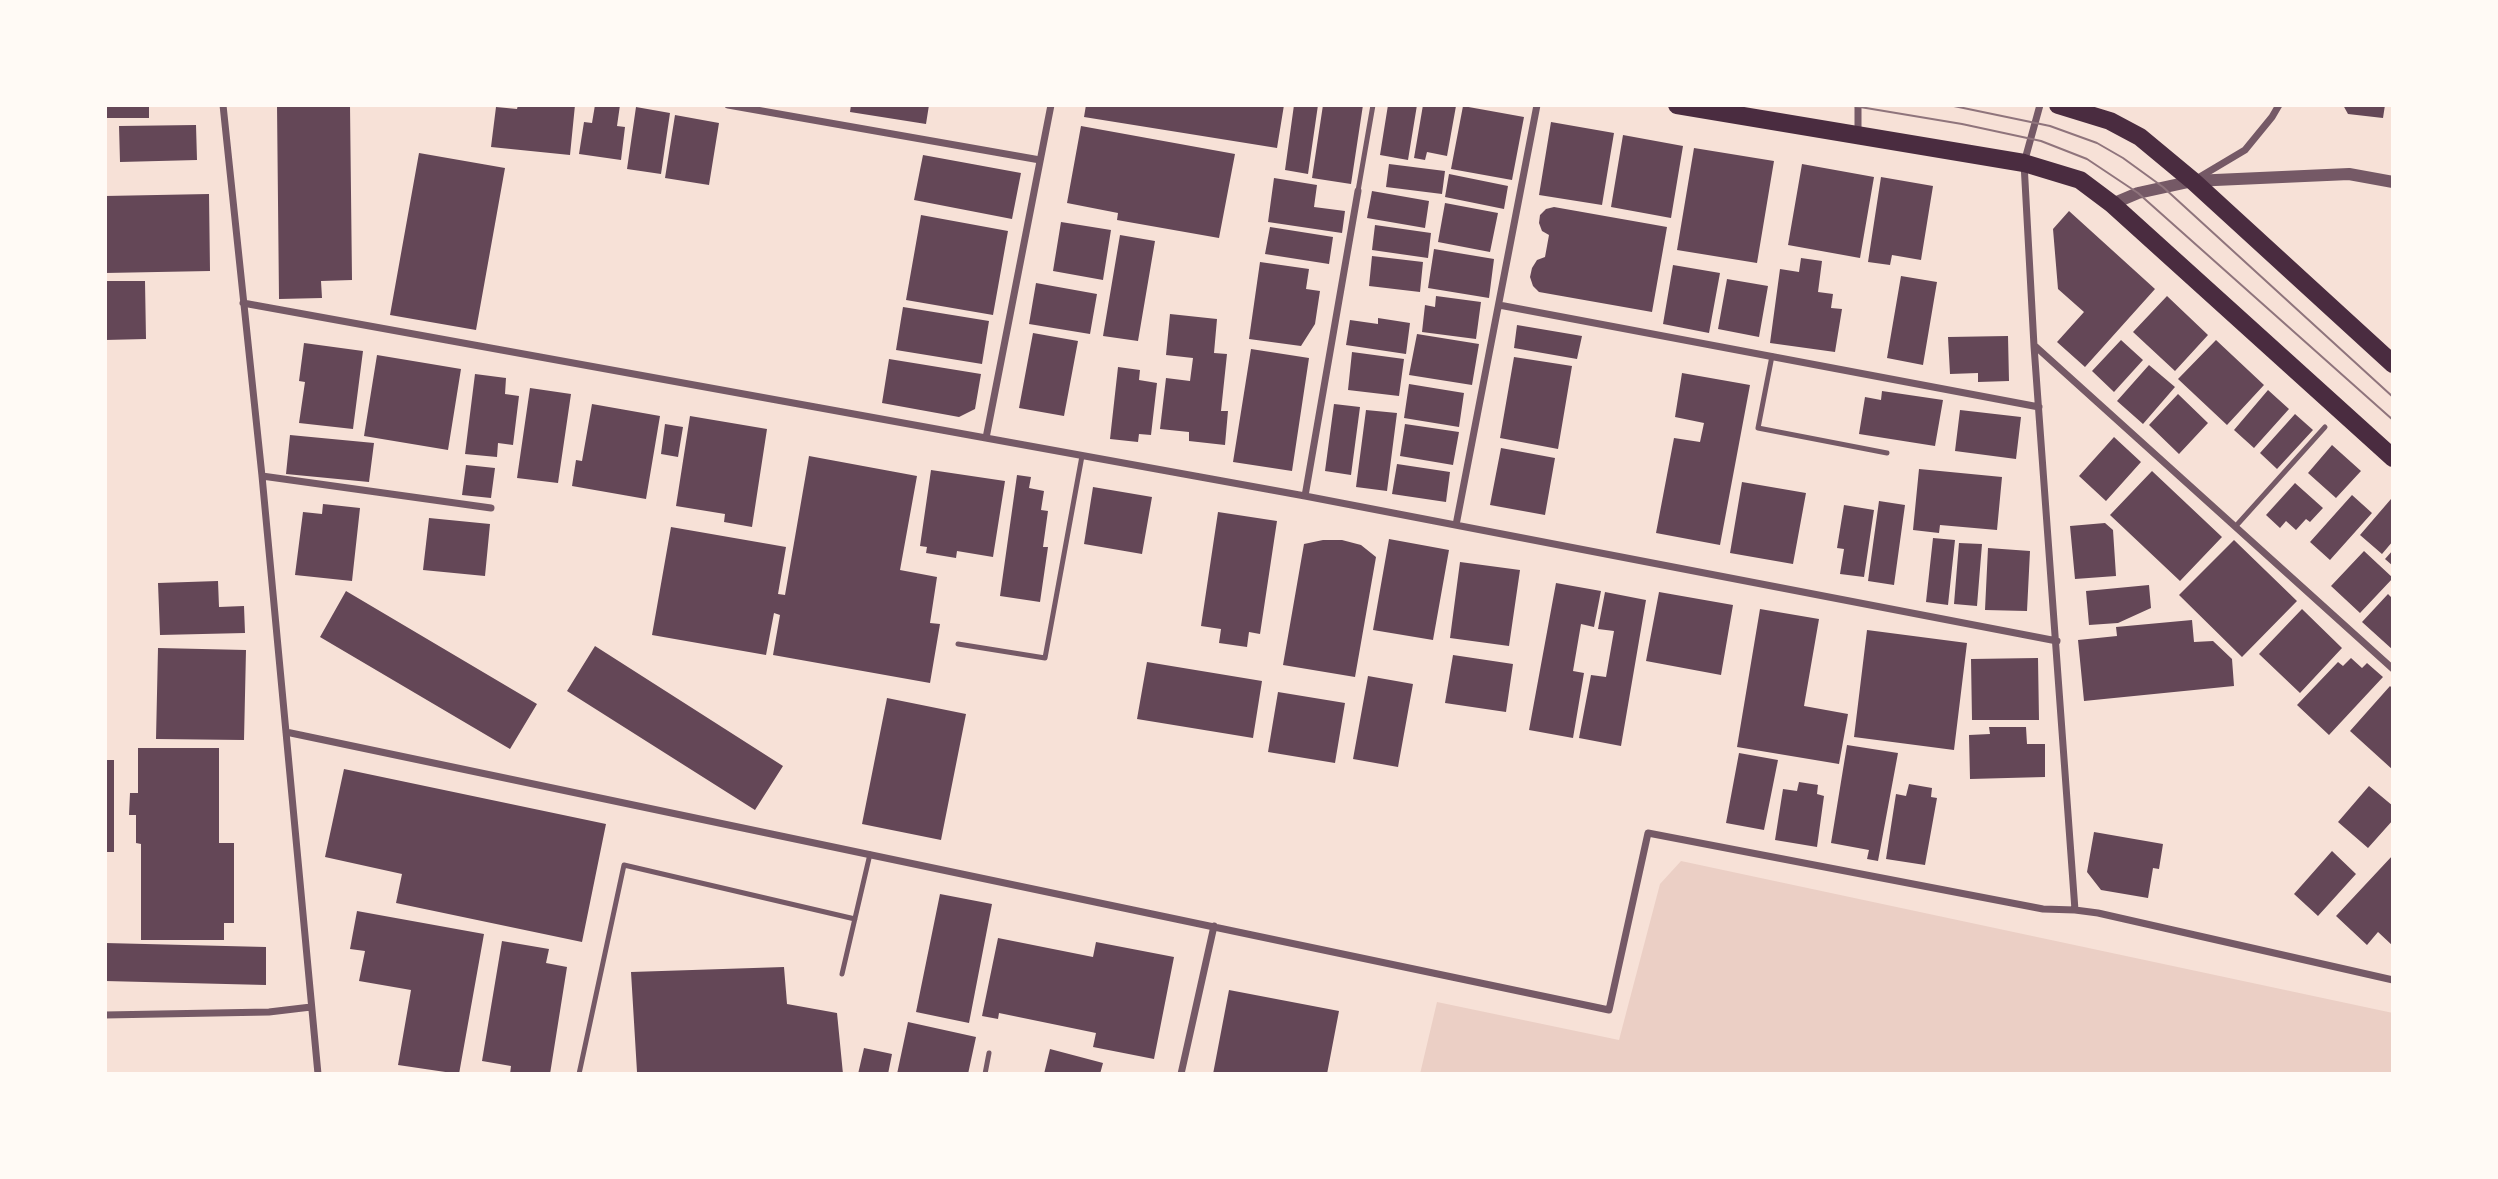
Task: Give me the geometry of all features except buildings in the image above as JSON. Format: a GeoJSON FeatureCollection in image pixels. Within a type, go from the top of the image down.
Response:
{"type":"FeatureCollection","features":[{"type":"Feature","properties":{"kind":"main road"},"geometry":{"type":"LineString","coordinates":[[1677,105],[2024,163],[2080,180],[2112,204],[2393,458]]}},
{"type":"Feature","properties":{"kind":"main road"},"geometry":{"type":"LineString","coordinates":[[2058,105],[2109,121],[2140,137],[2193,181],[2393,364]]}},
{"type":"Feature","properties":{"kind":"street"},"geometry":{"type":"LineString","coordinates":[[223,105],[320,1074]]}},
{"type":"Feature","properties":{"kind":"street"},"geometry":{"type":"LineString","coordinates":[[728,105],[1040,160]]}},
{"type":"Feature","properties":{"kind":"street"},"geometry":{"type":"LineString","coordinates":[[986,438],[1051,105]]}},
{"type":"Feature","properties":{"kind":"street"},"geometry":{"type":"LineString","coordinates":[[1456,526],[1537,105]]}},
{"type":"Feature","properties":{"kind":"street"},"geometry":{"type":"LineString","coordinates":[[1858,105],[1858,135]]}},
{"type":"Feature","properties":{"kind":"street"},"geometry":{"type":"LineString","coordinates":[[2040,105],[2024,163],[2034,346],[2075,910]]}},
{"type":"Feature","properties":{"kind":"street"},"geometry":{"type":"LineString","coordinates":[[2193,181],[2245,150],[2279,105]]}},
{"type":"Feature","properties":{"kind":"street"},"geometry":{"type":"LineString","coordinates":[[2112,204],[2138,193],[2193,181],[2349,174],[2393,182]]}},
{"type":"Feature","properties":{"kind":"street"},"geometry":{"type":"LineString","coordinates":[[1305,496],[1358,191]]}},
{"type":"Feature","properties":{"kind":"street"},"geometry":{"type":"LineString","coordinates":[[243,303],[1305,496],[2057,641]]}},
{"type":"Feature","properties":{"kind":"street"},"geometry":{"type":"LineString","coordinates":[[1499,305],[2039,407]]}},
{"type":"Feature","properties":{"kind":"street"},"geometry":{"type":"LineString","coordinates":[[2034,346],[2393,669]]}},
{"type":"Feature","properties":{"kind":"street"},"geometry":{"type":"LineString","coordinates":[[262,476],[491,508]]}},
{"type":"Feature","properties":{"kind":"street"},"geometry":{"type":"LineString","coordinates":[[286,732],[1609,1010],[1648,833],[2043,909],[2075,910],[2393,980]]}},
{"type":"Feature","properties":{"kind":"street"},"geometry":{"type":"LineString","coordinates":[[1181,1074],[1214,926]]}},
{"type":"Feature","properties":{"kind":"street"},"geometry":{"type":"LineString","coordinates":[[105,1015],[269,1012],[312,1007]]}},
{"type":"Feature","properties":{"kind":"lane"},"geometry":{"type":"LineString","coordinates":[[1358,191],[1373,105]]}},
{"type":"Feature","properties":{"kind":"lane"},"geometry":{"type":"LineString","coordinates":[[1772,356],[1758,428],[1887,453]]}},
{"type":"Feature","properties":{"kind":"lane"},"geometry":{"type":"LineString","coordinates":[[2235,527],[2325,427]]}},
{"type":"Feature","properties":{"kind":"lane"},"geometry":{"type":"LineString","coordinates":[[958,644],[1045,657],[1082,456]]}},
{"type":"Feature","properties":{"kind":"lane"},"geometry":{"type":"LineString","coordinates":[[842,974],[870,854]]}},
{"type":"Feature","properties":{"kind":"lane"},"geometry":{"type":"LineString","coordinates":[[579,1074],[624,865],[855,919]]}},
{"type":"Feature","properties":{"kind":"lane"},"geometry":{"type":"LineString","coordinates":[[985,1074],[989,1053]]}},
{"type":"Feature","properties":{"kind":"shaded area"},"geometry":{"type":"Polygon","coordinates":[[[1681,861],[2393,1013],[2393,1074],[1420,1074],[1437,1002],[1619,1040],[1660,884],[1681,861]]]}},
{"type":"Feature","properties":{"kind":"tram line"},"geometry":{"type":"LineString","coordinates":[[1848,105],[1962,124],[2041,141],[2087,159],[2138,193],[2393,420]]}},
{"type":"Feature","properties":{"kind":"tram line"},"geometry":{"type":"LineString","coordinates":[[1949,105],[2050,126],[2097,143],[2123,158],[2163,187],[2393,397]]}}]}
